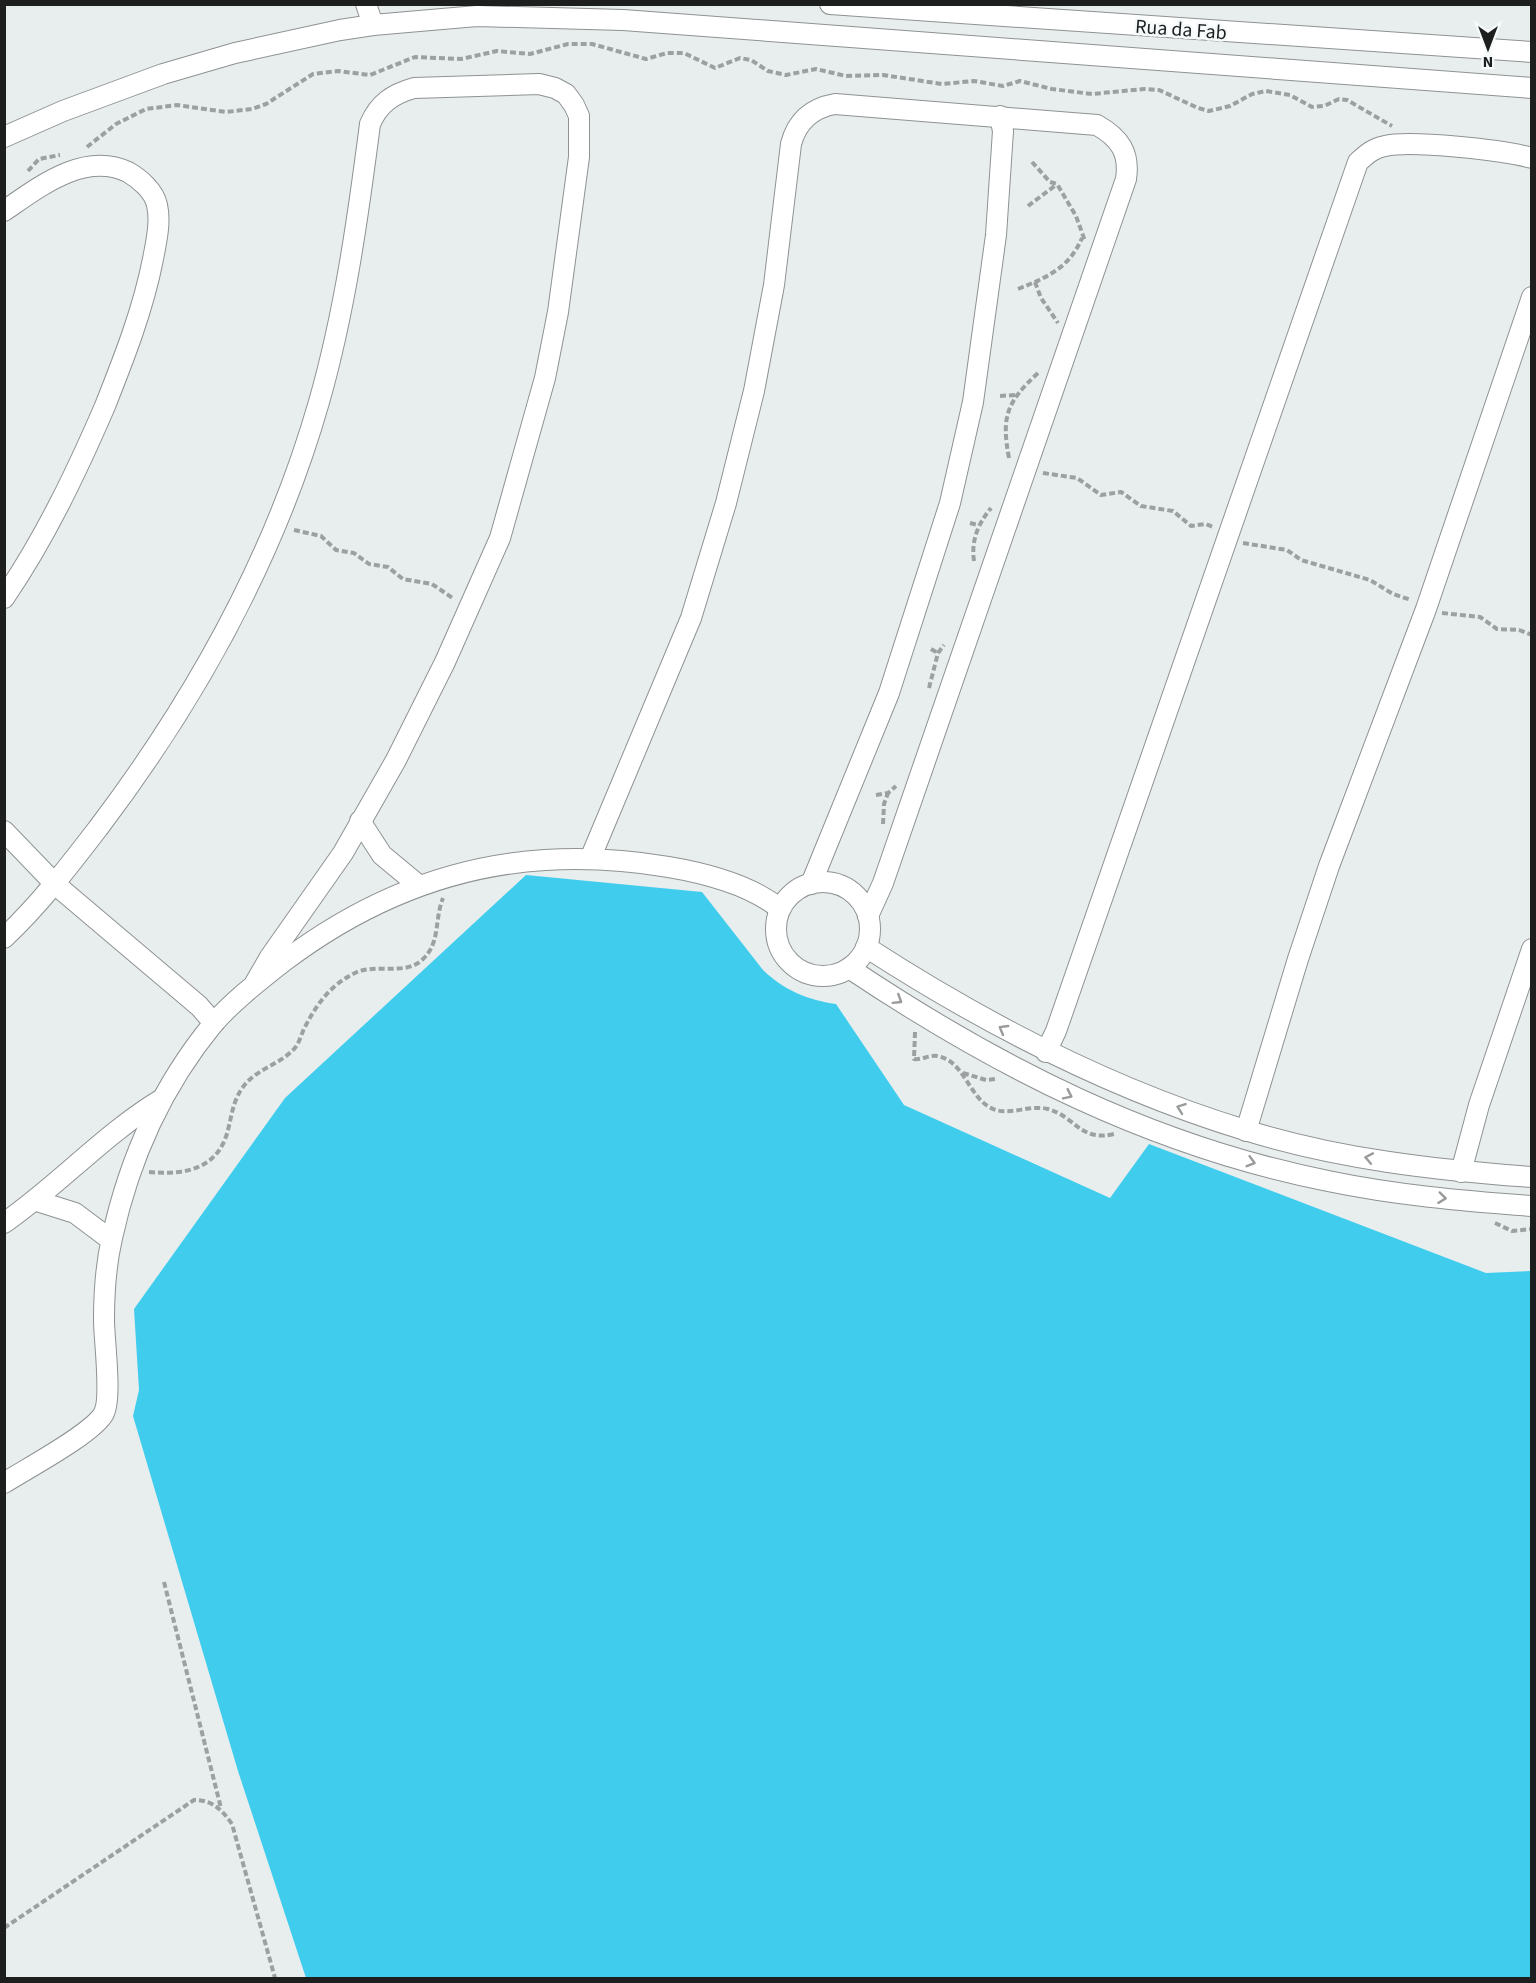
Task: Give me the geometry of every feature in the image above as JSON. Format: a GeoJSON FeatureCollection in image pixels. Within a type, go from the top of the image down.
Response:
{"type":"FeatureCollection","features":[{"type":"Feature","properties":{"kind":"street"},"geometry":{"type":"LineString","coordinates":[[366,4],[373,25]]}},
{"type":"Feature","properties":{"kind":"street","name":"Rua da Fab"},"geometry":{"type":"LineString","coordinates":[[830,4],[1532,52]]}},
{"type":"Feature","properties":{"kind":"street"},"geometry":{"type":"LineString","coordinates":[[4,137],[63,111],[173,71],[235,53],[373,25],[477,16],[623,20],[1532,88]]}},
{"type":"Feature","properties":{"kind":"street"},"geometry":{"type":"LineString","coordinates":[[4,938],[56,885],[137,776],[202,672],[244,594],[276,523],[319,403],[338,329],[361,206],[370,123],[376,111],[397,93],[414,88],[539,84],[555,88],[566,94],[579,116],[581,131],[575,197],[558,312],[532,426],[500,538],[445,662],[412,729],[342,853],[270,957],[255,983]]}},
{"type":"Feature","properties":{"kind":"street"},"geometry":{"type":"LineString","coordinates":[[590,859],[691,618],[726,503],[754,391],[774,285],[791,144],[799,123],[821,106],[835,104],[1097,125],[1114,136],[1125,149],[1128,159],[1126,179],[1027,472],[883,883],[868,916]]}},
{"type":"Feature","properties":{"kind":"street"},"geometry":{"type":"LineString","coordinates":[[811,884],[889,693],[951,503],[973,402],[996,235],[1004,131],[1000,116]]}},
{"type":"Feature","properties":{"kind":"street"},"geometry":{"type":"LineString","coordinates":[[1046,1052],[1056,1031],[1358,162],[1382,146],[1501,152],[1532,158]]}},
{"type":"Feature","properties":{"kind":"street"},"geometry":{"type":"LineString","coordinates":[[4,211],[60,176],[85,166],[104,165],[120,169],[141,182],[150,191],[157,205],[158,219],[149,277],[115,380],[53,519],[30,561],[4,598]]}},
{"type":"Feature","properties":{"kind":"street"},"geometry":{"type":"LineString","coordinates":[[1246,1131],[1329,866],[1426,609],[1532,297]]}},
{"type":"Feature","properties":{"kind":"street"},"geometry":{"type":"LineString","coordinates":[[360,821],[382,855],[417,885]]}},
{"type":"Feature","properties":{"kind":"street"},"geometry":{"type":"LineString","coordinates":[[4,831],[56,885],[199,1006],[214,1023]]}},
{"type":"Feature","properties":{"kind":"street"},"geometry":{"type":"LineString","coordinates":[[4,1483],[89,1428],[104,1414],[107,1395],[104,1317],[111,1240],[131,1170],[162,1099],[214,1023],[255,983],[342,920],[417,885],[521,861],[590,859],[633,861],[679,870],[739,887],[765,898],[780,909]]}},
{"type":"Feature","properties":{"kind":"street"},"geometry":{"type":"LineString","coordinates":[[833,883],[844,887],[861,902],[868,916],[870,932],[866,947],[849,968],[835,974],[820,976],[805,972],[783,953],[777,939],[776,924],[780,909],[788,898],[811,884],[833,883]]}},
{"type":"Feature","properties":{"kind":"street"},"geometry":{"type":"LineString","coordinates":[[866,947],[915,978],[1046,1052],[1168,1103],[1246,1131],[1335,1152],[1461,1172],[1532,1177]]}},
{"type":"Feature","properties":{"kind":"street"},"geometry":{"type":"LineString","coordinates":[[1461,1172],[1479,1105],[1532,949]]}},
{"type":"Feature","properties":{"kind":"street"},"geometry":{"type":"LineString","coordinates":[[849,968],[915,1011],[1010,1067],[1137,1124],[1186,1143],[1328,1181],[1459,1201],[1532,1206]]}},
{"type":"Feature","properties":{"kind":"street"},"geometry":{"type":"LineString","coordinates":[[4,1223],[37,1201],[120,1126],[162,1099]]}},
{"type":"Feature","properties":{"kind":"street"},"geometry":{"type":"LineString","coordinates":[[37,1201],[75,1214],[111,1240]]}},
{"type":"Feature","properties":{"kind":"path"},"geometry":{"type":"LineString","coordinates":[[83,150],[123,120],[154,108],[177,105],[213,111],[238,112],[266,104],[301,80],[325,72],[370,75],[415,57],[461,59],[506,50],[530,54],[568,44],[608,47],[646,59],[667,53],[684,53],[715,68],[740,58],[751,60],[768,71],[786,75],[816,69],[846,76],[883,75],[942,84],[974,81],[1003,86],[1020,81],[1052,89],[1092,94],[1144,89],[1160,90],[1209,111],[1230,106],[1252,94],[1266,91],[1290,95],[1312,107],[1324,106],[1339,99],[1347,100],[1390,125],[1415,146]]}},
{"type":"Feature","properties":{"kind":"path"},"geometry":{"type":"LineString","coordinates":[[25,179],[31,165],[39,159],[64,154]]}},
{"type":"Feature","properties":{"kind":"path"},"geometry":{"type":"LineString","coordinates":[[1032,162],[1050,182],[1057,184],[1076,216],[1082,238],[1088,244]]}},
{"type":"Feature","properties":{"kind":"path"},"geometry":{"type":"LineString","coordinates":[[1028,206],[1057,184]]}},
{"type":"Feature","properties":{"kind":"path"},"geometry":{"type":"LineString","coordinates":[[1018,289],[1063,266],[1074,256],[1082,238]]}},
{"type":"Feature","properties":{"kind":"path"},"geometry":{"type":"LineString","coordinates":[[1035,282],[1041,298],[1058,324],[1065,329]]}},
{"type":"Feature","properties":{"kind":"path"},"geometry":{"type":"LineString","coordinates":[[1000,396],[1015,395]]}},
{"type":"Feature","properties":{"kind":"path"},"geometry":{"type":"LineString","coordinates":[[276,523],[304,533],[321,536],[336,550],[354,553],[369,564],[388,567],[403,579],[432,584],[444,594],[470,603]]}},
{"type":"Feature","properties":{"kind":"path"},"geometry":{"type":"LineString","coordinates":[[970,523],[978,525]]}},
{"type":"Feature","properties":{"kind":"path"},"geometry":{"type":"LineString","coordinates":[[931,650],[938,653]]}},
{"type":"Feature","properties":{"kind":"path"},"geometry":{"type":"LineString","coordinates":[[131,1170],[174,1174],[192,1171],[210,1159],[222,1146],[231,1108],[243,1087],[259,1072],[296,1048],[316,1004],[339,982],[358,971],[407,968],[420,962],[433,948],[438,930],[437,913],[457,874]]}},
{"type":"Feature","properties":{"kind":"path"},"geometry":{"type":"LineString","coordinates":[[915,1011],[914,1059],[937,1056],[948,1060],[960,1072],[980,1100],[1001,1111],[1044,1108],[1056,1111],[1084,1132],[1094,1136],[1122,1132],[1137,1124]]}},
{"type":"Feature","properties":{"kind":"path"},"geometry":{"type":"LineString","coordinates":[[960,1072],[972,1077],[996,1079],[1010,1067]]}},
{"type":"Feature","properties":{"kind":"path"},"geometry":{"type":"LineString","coordinates":[[164,1582],[221,1808],[232,1824],[275,1978]]}},
{"type":"Feature","properties":{"kind":"path"},"geometry":{"type":"LineString","coordinates":[[4,1928],[194,1800],[203,1800],[221,1808]]}},
{"type":"Feature","properties":{"kind":"shaded area"},"geometry":{"type":"Polygon","coordinates":[[[526,875],[702,892],[771,977],[796,993],[836,1004],[904,1105],[1110,1198],[1149,1144],[1486,1273],[1531,1271],[1531,1978],[306,1978],[238,1771],[133,1416],[139,1390],[134,1309],[285,1098],[526,875]]]}}]}
